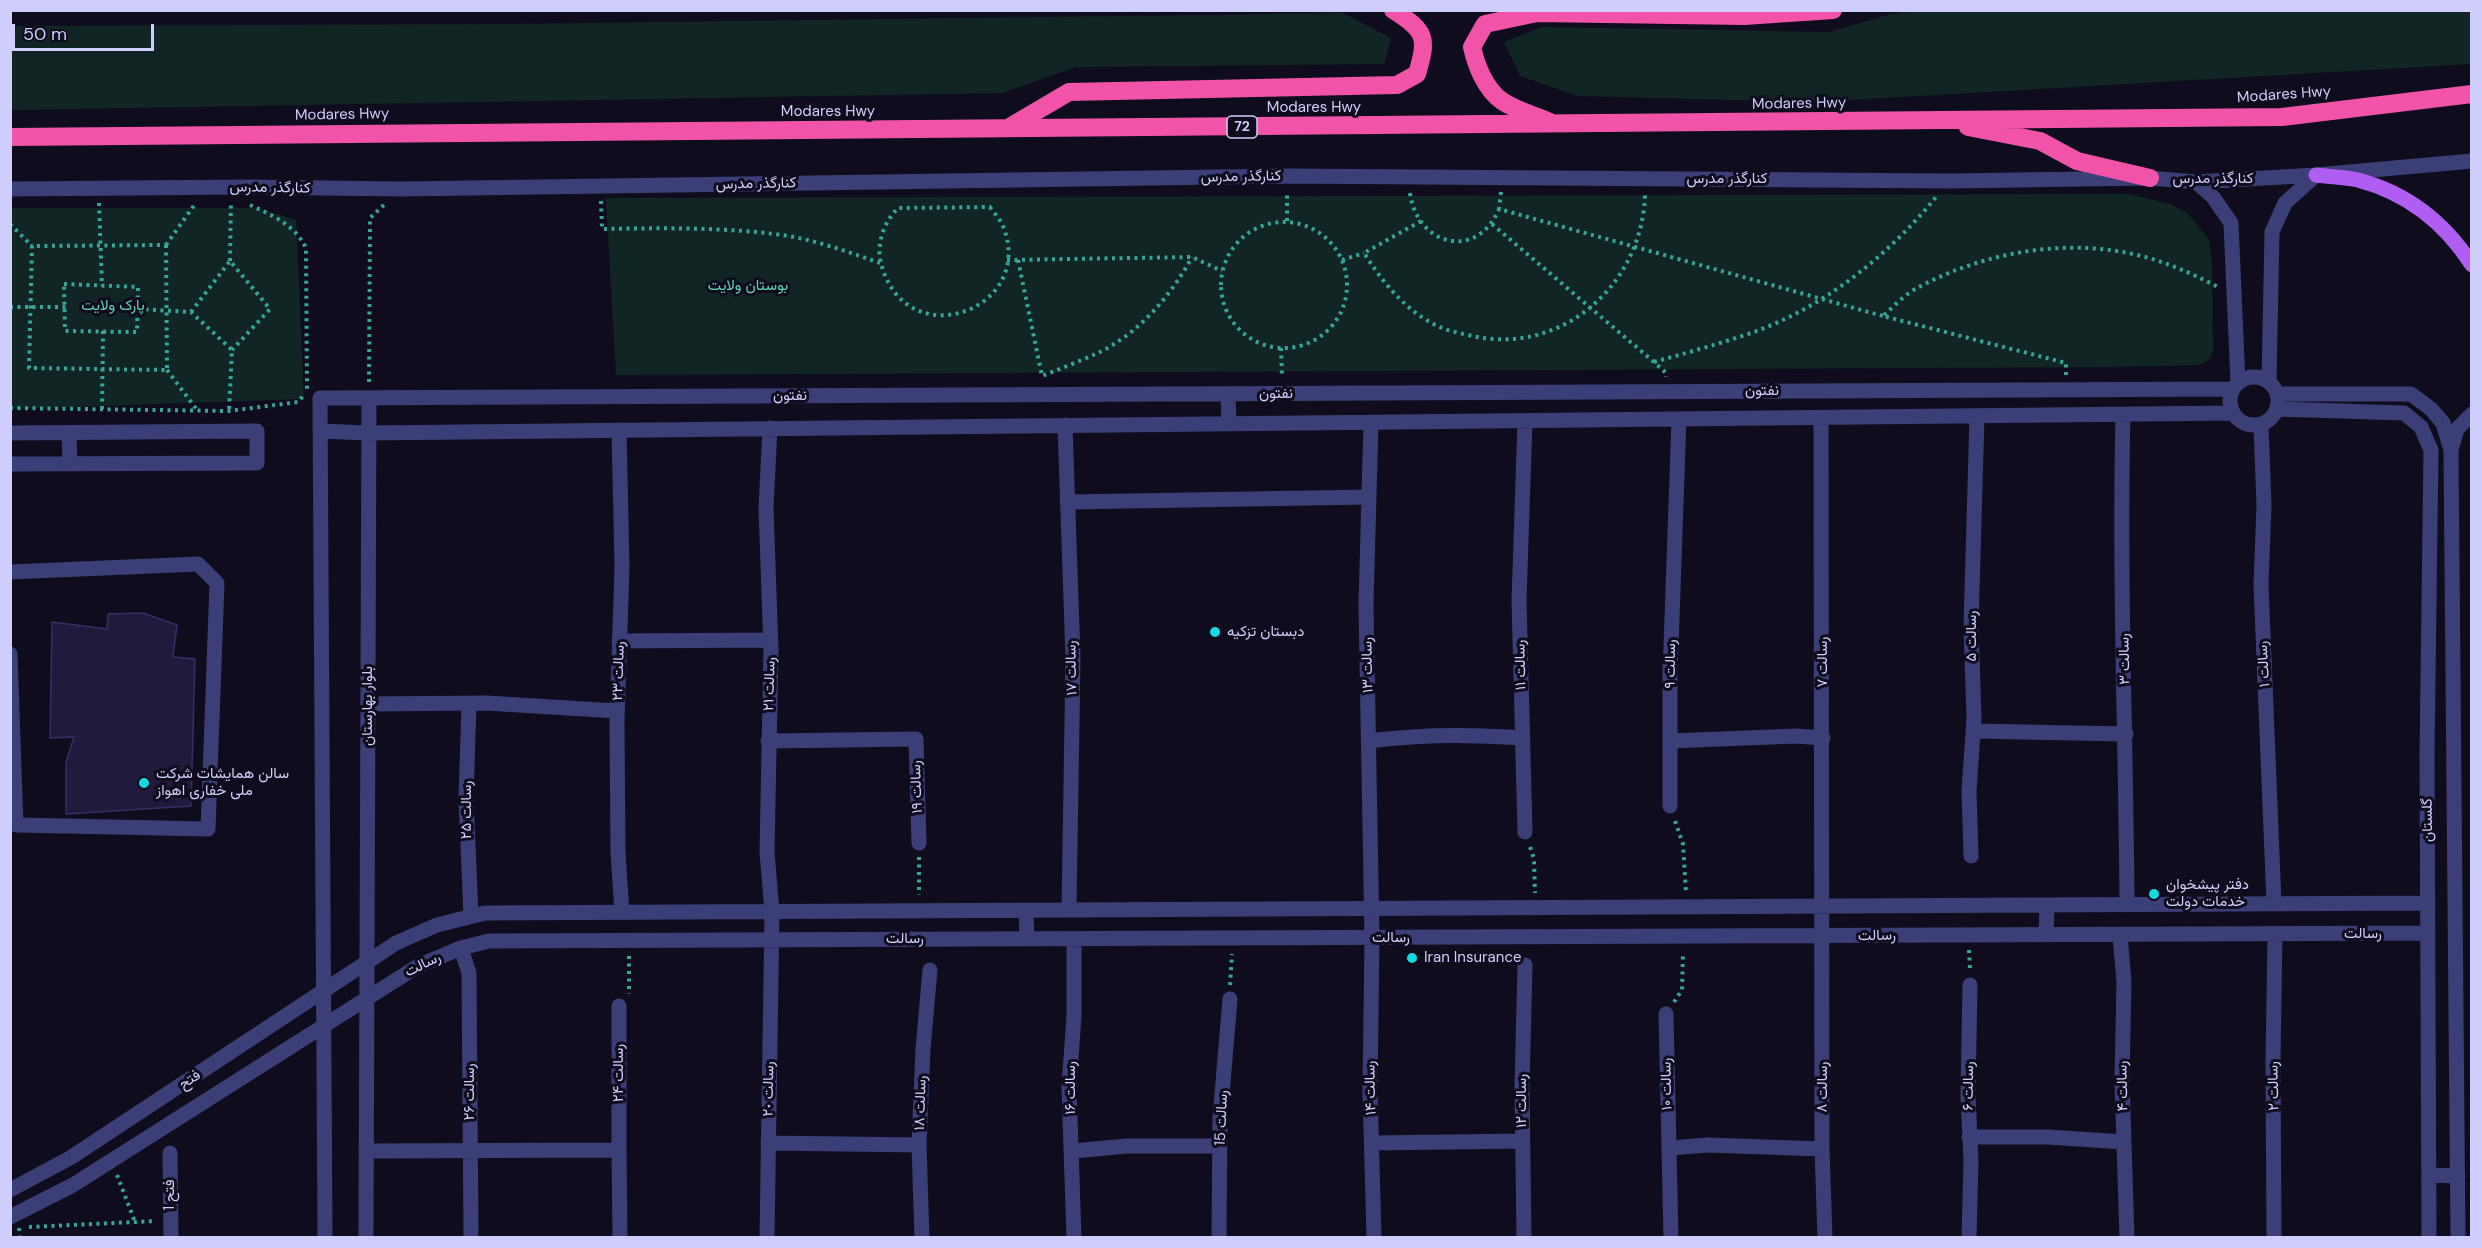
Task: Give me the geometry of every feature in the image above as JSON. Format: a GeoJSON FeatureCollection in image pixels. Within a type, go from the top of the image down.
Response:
{"type":"FeatureCollection","features":[{"type":"Feature","properties":{"kind":"highway"},"geometry":{"type":"LineString","coordinates":[[1006,128],[1069,92],[1397,86],[1418,74],[1425,47],[1417,27],[1393,10]]}},
{"type":"Feature","properties":{"kind":"highway"},"geometry":{"type":"LineString","coordinates":[[1555,124],[1501,100],[1486,82],[1476,63],[1472,47],[1485,24],[1536,13],[1744,16],[1833,10]]}},
{"type":"Feature","properties":{"kind":"highway","name":"Modares Hwy"},"geometry":{"type":"LineString","coordinates":[[10,137],[2282,117],[2472,94]]}},
{"type":"Feature","properties":{"kind":"highway"},"geometry":{"type":"LineString","coordinates":[[1930,120],[2040,141],[2078,161],[2150,178]]}},
{"type":"Feature","properties":{"kind":"main road"},"geometry":{"type":"LineString","coordinates":[[2316,175],[2358,180],[2399,196],[2427,212],[2458,243],[2472,265]]}},
{"type":"Feature","properties":{"kind":"street","name":"کنارگذر مدرس"},"geometry":{"type":"LineString","coordinates":[[10,189],[246,187],[402,189],[1287,176],[1950,181],[2150,178],[2196,182],[2316,175],[2472,161]]}},
{"type":"Feature","properties":{"kind":"street"},"geometry":{"type":"LineString","coordinates":[[2196,182],[2213,197],[2231,223],[2236,386],[2230,397],[2233,413],[2245,424],[2261,425],[2274,416],[2272,232],[2284,202],[2316,175]]}},
{"type":"Feature","properties":{"kind":"street"},"geometry":{"type":"LineString","coordinates":[[2236,386],[2254,377],[2274,395],[2411,394],[2431,409],[2443,423],[2451,450]]}},
{"type":"Feature","properties":{"kind":"street","name":"نفتون"},"geometry":{"type":"LineString","coordinates":[[2233,413],[368,433],[320,431],[320,398],[2067,390],[2236,386]]}},
{"type":"Feature","properties":{"kind":"street"},"geometry":{"type":"LineString","coordinates":[[1745,418],[1747,391]]}},
{"type":"Feature","properties":{"kind":"street"},"geometry":{"type":"LineString","coordinates":[[1228,394],[1229,424]]}},
{"type":"Feature","properties":{"kind":"street","name":"گلستان"},"geometry":{"type":"LineString","coordinates":[[2274,395],[2404,414],[2421,427],[2431,450],[2427,755],[2429,1238]]}},
{"type":"Feature","properties":{"kind":"street","name":"بلوار بهارستان"},"geometry":{"type":"LineString","coordinates":[[366,1238],[369,398]]}},
{"type":"Feature","properties":{"kind":"street"},"geometry":{"type":"LineString","coordinates":[[2451,450],[2457,429],[2472,414]]}},
{"type":"Feature","properties":{"kind":"street","name":"رسالت ۳"},"geometry":{"type":"LineString","coordinates":[[2123,415],[2121,511],[2127,904]]}},
{"type":"Feature","properties":{"kind":"street","name":"رسالت ۵"},"geometry":{"type":"LineString","coordinates":[[1971,856],[1969,791],[1973,731],[1971,626],[1977,416]]}},
{"type":"Feature","properties":{"kind":"street","name":"رسالت ۷"},"geometry":{"type":"LineString","coordinates":[[1821,418],[1822,906]]}},
{"type":"Feature","properties":{"kind":"street","name":"رسالت ۹"},"geometry":{"type":"LineString","coordinates":[[1670,806],[1670,675],[1679,419]]}},
{"type":"Feature","properties":{"kind":"street","name":"رسالت ۱۱"},"geometry":{"type":"LineString","coordinates":[[1525,421],[1519,600],[1525,832]]}},
{"type":"Feature","properties":{"kind":"street","name":"رسالت ۱۳"},"geometry":{"type":"LineString","coordinates":[[1371,422],[1366,604],[1372,908]]}},
{"type":"Feature","properties":{"kind":"street","name":"رسالت ۱۷"},"geometry":{"type":"LineString","coordinates":[[1065,425],[1072,658],[1069,910]]}},
{"type":"Feature","properties":{"kind":"street","name":"رسالت ۱"},"geometry":{"type":"LineString","coordinates":[[2261,425],[2264,505],[2261,585],[2274,903]]}},
{"type":"Feature","properties":{"kind":"street","name":"رسالت ۲۱"},"geometry":{"type":"LineString","coordinates":[[770,428],[766,508],[770,640],[767,852],[772,912],[771,940]]}},
{"type":"Feature","properties":{"kind":"street","name":"رسالت ۲۳"},"geometry":{"type":"LineString","coordinates":[[619,430],[622,544],[617,711],[618,853],[622,912]]}},
{"type":"Feature","properties":{"kind":"street"},"geometry":{"type":"LineString","coordinates":[[10,433],[257,431],[258,463],[10,464]]}},
{"type":"Feature","properties":{"kind":"street"},"geometry":{"type":"LineString","coordinates":[[320,431],[325,1238]]}},
{"type":"Feature","properties":{"kind":"street"},"geometry":{"type":"LineString","coordinates":[[69,433],[70,464]]}},
{"type":"Feature","properties":{"kind":"street","name":"گلستان"},"geometry":{"type":"LineString","coordinates":[[2451,450],[2464,899],[2457,1176],[2458,1238]]}},
{"type":"Feature","properties":{"kind":"street"},"geometry":{"type":"LineString","coordinates":[[1067,502],[1369,497]]}},
{"type":"Feature","properties":{"kind":"street"},"geometry":{"type":"LineString","coordinates":[[10,572],[198,564],[217,584],[208,829],[16,825],[10,654]]}},
{"type":"Feature","properties":{"kind":"street"},"geometry":{"type":"LineString","coordinates":[[620,641],[770,640]]}},
{"type":"Feature","properties":{"kind":"street"},"geometry":{"type":"LineString","coordinates":[[368,704],[469,704],[617,711]]}},
{"type":"Feature","properties":{"kind":"street","name":"رسالت ۲۵"},"geometry":{"type":"LineString","coordinates":[[469,704],[466,798],[471,916]]}},
{"type":"Feature","properties":{"kind":"street"},"geometry":{"type":"LineString","coordinates":[[1973,731],[2126,734]]}},
{"type":"Feature","properties":{"kind":"street"},"geometry":{"type":"LineString","coordinates":[[1369,741],[1416,735],[1472,734],[1523,738]]}},
{"type":"Feature","properties":{"kind":"street"},"geometry":{"type":"LineString","coordinates":[[1670,741],[1777,736],[1823,738]]}},
{"type":"Feature","properties":{"kind":"street","name":"رسالت ۱۹"},"geometry":{"type":"LineString","coordinates":[[768,741],[916,739],[919,843]]}},
{"type":"Feature","properties":{"kind":"street","name":"رسالت"},"geometry":{"type":"LineString","coordinates":[[366,965],[396,944],[436,925],[485,913],[2428,903]]}},
{"type":"Feature","properties":{"kind":"street"},"geometry":{"type":"LineString","coordinates":[[2046,935],[2047,904]]}},
{"type":"Feature","properties":{"kind":"street","name":"رسالت ۸"},"geometry":{"type":"LineString","coordinates":[[1822,906],[1822,1149],[1825,1238]]}},
{"type":"Feature","properties":{"kind":"street","name":"رسالت ۱۴"},"geometry":{"type":"LineString","coordinates":[[1372,908],[1370,1090],[1374,1238]]}},
{"type":"Feature","properties":{"kind":"street"},"geometry":{"type":"LineString","coordinates":[[1026,910],[1027,939]]}},
{"type":"Feature","properties":{"kind":"street","name":"رسالت"},"geometry":{"type":"LineString","coordinates":[[366,997],[417,966],[461,948],[489,941],[2428,933]]}},
{"type":"Feature","properties":{"kind":"street","name":"رسالت ۴"},"geometry":{"type":"LineString","coordinates":[[2120,934],[2124,981],[2122,1080],[2127,1238]]}},
{"type":"Feature","properties":{"kind":"street","name":"رسالت ۲"},"geometry":{"type":"LineString","coordinates":[[2274,1238],[2273,1062],[2276,934]]}},
{"type":"Feature","properties":{"kind":"street","name":"رسالت ۱۶"},"geometry":{"type":"LineString","coordinates":[[1074,939],[1074,1016],[1070,1087],[1074,1238]]}},
{"type":"Feature","properties":{"kind":"street","name":"رسالت ٢٠"},"geometry":{"type":"LineString","coordinates":[[767,1238],[771,940]]}},
{"type":"Feature","properties":{"kind":"street","name":"رسالت ۲۶"},"geometry":{"type":"LineString","coordinates":[[461,948],[469,973],[471,1238]]}},
{"type":"Feature","properties":{"kind":"street","name":"فتح"},"geometry":{"type":"LineString","coordinates":[[10,1190],[70,1158],[366,965]]}},
{"type":"Feature","properties":{"kind":"street","name":"رسالت ۱۲"},"geometry":{"type":"LineString","coordinates":[[1524,1238],[1522,1141],[1525,965]]}},
{"type":"Feature","properties":{"kind":"street","name":"رسالت ۱۸"},"geometry":{"type":"LineString","coordinates":[[922,1238],[919,1145],[923,1049],[930,969]]}},
{"type":"Feature","properties":{"kind":"street","name":"رسالت ۶"},"geometry":{"type":"LineString","coordinates":[[1970,985],[1968,1095],[1970,1238]]}},
{"type":"Feature","properties":{"kind":"street","name":"فتح"},"geometry":{"type":"LineString","coordinates":[[15,1222],[366,997]]}},
{"type":"Feature","properties":{"kind":"street","name":"رسالت 15"},"geometry":{"type":"LineString","coordinates":[[1219,1238],[1220,1146],[1230,999]]}},
{"type":"Feature","properties":{"kind":"street","name":"رسالت ۲۴"},"geometry":{"type":"LineString","coordinates":[[619,1006],[620,1238]]}},
{"type":"Feature","properties":{"kind":"street","name":"رسالت ۱۰"},"geometry":{"type":"LineString","coordinates":[[1666,1014],[1671,1238]]}},
{"type":"Feature","properties":{"kind":"street"},"geometry":{"type":"LineString","coordinates":[[1970,1137],[2058,1138],[2124,1142]]}},
{"type":"Feature","properties":{"kind":"street"},"geometry":{"type":"LineString","coordinates":[[1372,1143],[1522,1141]]}},
{"type":"Feature","properties":{"kind":"street"},"geometry":{"type":"LineString","coordinates":[[768,1143],[919,1145]]}},
{"type":"Feature","properties":{"kind":"street"},"geometry":{"type":"LineString","coordinates":[[366,1151],[470,1151],[619,1145]]}},
{"type":"Feature","properties":{"kind":"street"},"geometry":{"type":"LineString","coordinates":[[1669,1148],[1708,1145],[1822,1149]]}},
{"type":"Feature","properties":{"kind":"street"},"geometry":{"type":"LineString","coordinates":[[1073,1150],[1127,1146],[1220,1146]]}},
{"type":"Feature","properties":{"kind":"street","name":"فتح 1"},"geometry":{"type":"LineString","coordinates":[[170,1153],[171,1238]]}},
{"type":"Feature","properties":{"kind":"street"},"geometry":{"type":"LineString","coordinates":[[2429,1175],[2457,1176]]}},
{"type":"Feature","properties":{"kind":"path"},"geometry":{"type":"LineString","coordinates":[[1287,176],[1287,221]]}},
{"type":"Feature","properties":{"kind":"path"},"geometry":{"type":"LineString","coordinates":[[1408,178],[1412,207],[1421,221],[1432,235],[1452,242],[1475,238],[1492,224],[1499,209],[1502,178]]}},
{"type":"Feature","properties":{"kind":"path"},"geometry":{"type":"LineString","coordinates":[[1364,253],[1390,290],[1414,312],[1442,328],[1480,338],[1508,339],[1540,334],[1571,321],[1591,308],[1610,288],[1635,247],[1644,212],[1645,179]]}},
{"type":"Feature","properties":{"kind":"path"},"geometry":{"type":"LineString","coordinates":[[1654,362],[1752,333],[1801,311],[1846,282],[1884,252],[1926,210],[1950,181]]}},
{"type":"Feature","properties":{"kind":"path"},"geometry":{"type":"LineString","coordinates":[[601,186],[602,229],[673,228],[784,235],[833,246],[881,263]]}},
{"type":"Feature","properties":{"kind":"path"},"geometry":{"type":"LineString","coordinates":[[369,398],[370,218],[402,189]]}},
{"type":"Feature","properties":{"kind":"path"},"geometry":{"type":"LineString","coordinates":[[191,312],[230,261],[231,201]]}},
{"type":"Feature","properties":{"kind":"path"},"geometry":{"type":"LineString","coordinates":[[10,408],[230,411],[298,402],[307,391],[306,248],[300,236],[279,218],[243,201],[220,202]]}},
{"type":"Feature","properties":{"kind":"path"},"geometry":{"type":"LineString","coordinates":[[185,202],[196,202],[166,245],[167,370],[197,410]]}},
{"type":"Feature","properties":{"kind":"path"},"geometry":{"type":"LineString","coordinates":[[88,203],[109,203]]}},
{"type":"Feature","properties":{"kind":"path"},"geometry":{"type":"LineString","coordinates":[[99,203],[102,285]]}},
{"type":"Feature","properties":{"kind":"path"},"geometry":{"type":"LineString","coordinates":[[990,207],[1002,225],[1008,247],[1007,260],[1006,269],[996,290],[980,305],[960,314],[937,316],[916,310],[898,297],[885,279],[881,263],[882,235],[891,215],[898,208],[990,207]]}},
{"type":"Feature","properties":{"kind":"path"},"geometry":{"type":"LineString","coordinates":[[1499,209],[1820,299],[2066,363],[2067,390]]}},
{"type":"Feature","properties":{"kind":"path"},"geometry":{"type":"LineString","coordinates":[[1287,221],[1309,226],[1327,238],[1342,260],[1347,276],[1346,298],[1338,319],[1323,335],[1303,345],[1281,348],[1260,344],[1241,332],[1228,314],[1221,293],[1222,271],[1231,251],[1246,235],[1265,224],[1287,221]]}},
{"type":"Feature","properties":{"kind":"path"},"geometry":{"type":"LineString","coordinates":[[1342,260],[1364,253],[1421,221]]}},
{"type":"Feature","properties":{"kind":"path"},"geometry":{"type":"LineString","coordinates":[[10,224],[32,246],[166,245]]}},
{"type":"Feature","properties":{"kind":"path"},"geometry":{"type":"LineString","coordinates":[[1492,224],[1666,373],[1666,392]]}},
{"type":"Feature","properties":{"kind":"path"},"geometry":{"type":"LineString","coordinates":[[32,246],[29,368],[167,370]]}},
{"type":"Feature","properties":{"kind":"path"},"geometry":{"type":"LineString","coordinates":[[1883,316],[1917,288],[1964,267],[2012,254],[2065,247],[2128,252],[2183,269],[2235,295]]}},
{"type":"Feature","properties":{"kind":"path"},"geometry":{"type":"LineString","coordinates":[[1007,260],[1192,257],[1222,271]]}},
{"type":"Feature","properties":{"kind":"path"},"geometry":{"type":"LineString","coordinates":[[1018,260],[1042,376],[1104,350],[1130,333],[1154,310],[1179,280],[1192,257]]}},
{"type":"Feature","properties":{"kind":"path"},"geometry":{"type":"LineString","coordinates":[[230,261],[270,309],[232,350],[230,411]]}},
{"type":"Feature","properties":{"kind":"path"},"geometry":{"type":"LineString","coordinates":[[64,285],[102,285],[138,286],[137,332],[65,331],[64,285]]}},
{"type":"Feature","properties":{"kind":"path"},"geometry":{"type":"LineString","coordinates":[[10,308],[66,307]]}},
{"type":"Feature","properties":{"kind":"path"},"geometry":{"type":"LineString","coordinates":[[138,309],[191,312],[232,350]]}},
{"type":"Feature","properties":{"kind":"path"},"geometry":{"type":"LineString","coordinates":[[102,409],[103,331]]}},
{"type":"Feature","properties":{"kind":"path"},"geometry":{"type":"LineString","coordinates":[[1281,348],[1282,394]]}},
{"type":"Feature","properties":{"kind":"path"},"geometry":{"type":"LineString","coordinates":[[1670,806],[1683,844],[1687,907]]}},
{"type":"Feature","properties":{"kind":"path"},"geometry":{"type":"LineString","coordinates":[[1525,832],[1534,860],[1535,908]]}},
{"type":"Feature","properties":{"kind":"path"},"geometry":{"type":"LineString","coordinates":[[919,843],[920,911]]}},
{"type":"Feature","properties":{"kind":"path"},"geometry":{"type":"LineString","coordinates":[[1969,935],[1970,985]]}},
{"type":"Feature","properties":{"kind":"path"},"geometry":{"type":"LineString","coordinates":[[1666,1014],[1682,990],[1683,936]]}},
{"type":"Feature","properties":{"kind":"path"},"geometry":{"type":"LineString","coordinates":[[1230,999],[1232,938]]}},
{"type":"Feature","properties":{"kind":"path"},"geometry":{"type":"LineString","coordinates":[[619,1006],[629,997],[629,941]]}},
{"type":"Feature","properties":{"kind":"path"},"geometry":{"type":"LineString","coordinates":[[111,1161],[135,1222]]}},
{"type":"Feature","properties":{"kind":"path"},"geometry":{"type":"LineString","coordinates":[[15,1222],[171,1220]]}},
{"type":"Feature","properties":{"kind":"green space"},"geometry":{"type":"Polygon","coordinates":[[[1924,11],[2471,11],[2471,64],[1814,102],[1578,96],[1520,76],[1504,42],[1542,27],[1829,32],[1891,14],[1924,11]]]}},
{"type":"Feature","properties":{"kind":"green space"},"geometry":{"type":"Polygon","coordinates":[[[1343,13],[1391,38],[1384,64],[1076,67],[1002,93],[11,110],[11,26],[510,24],[1343,13]]]}},
{"type":"Feature","properties":{"kind":"green space","name":"بوستان ولایت"},"geometry":{"type":"Polygon","coordinates":[[[2129,194],[2170,204],[2187,213],[2209,239],[2212,264],[2213,350],[2209,359],[2203,363],[2106,367],[616,375],[606,198],[2129,194]]]}},
{"type":"Feature","properties":{"kind":"green space","name":"پارک ولایت"},"geometry":{"type":"Polygon","coordinates":[[[11,208],[258,208],[296,220],[304,399],[11,409],[11,208]]]}},
{"type":"Feature","properties":{"kind":"building"},"geometry":{"type":"Polygon","coordinates":[[[143,613],[177,625],[173,657],[195,659],[191,806],[66,814],[66,762],[74,737],[50,738],[52,622],[107,629],[108,614],[143,613]]]}},
{"type":"Feature","properties":{"kind":"place","name":"دبستان تزکیه"},"geometry":{"type":"Point","coordinates":[1215,632]}},
{"type":"Feature","properties":{"kind":"place","name":"سالن همایشات شرکت ملی خفاری اهواز"},"geometry":{"type":"Point","coordinates":[144,783]}},
{"type":"Feature","properties":{"kind":"place","name":"دفتر پیشخوان خدمات دولت"},"geometry":{"type":"Point","coordinates":[2154,894]}},
{"type":"Feature","properties":{"kind":"place","name":"Iran Insurance"},"geometry":{"type":"Point","coordinates":[1412,958]}}]}
